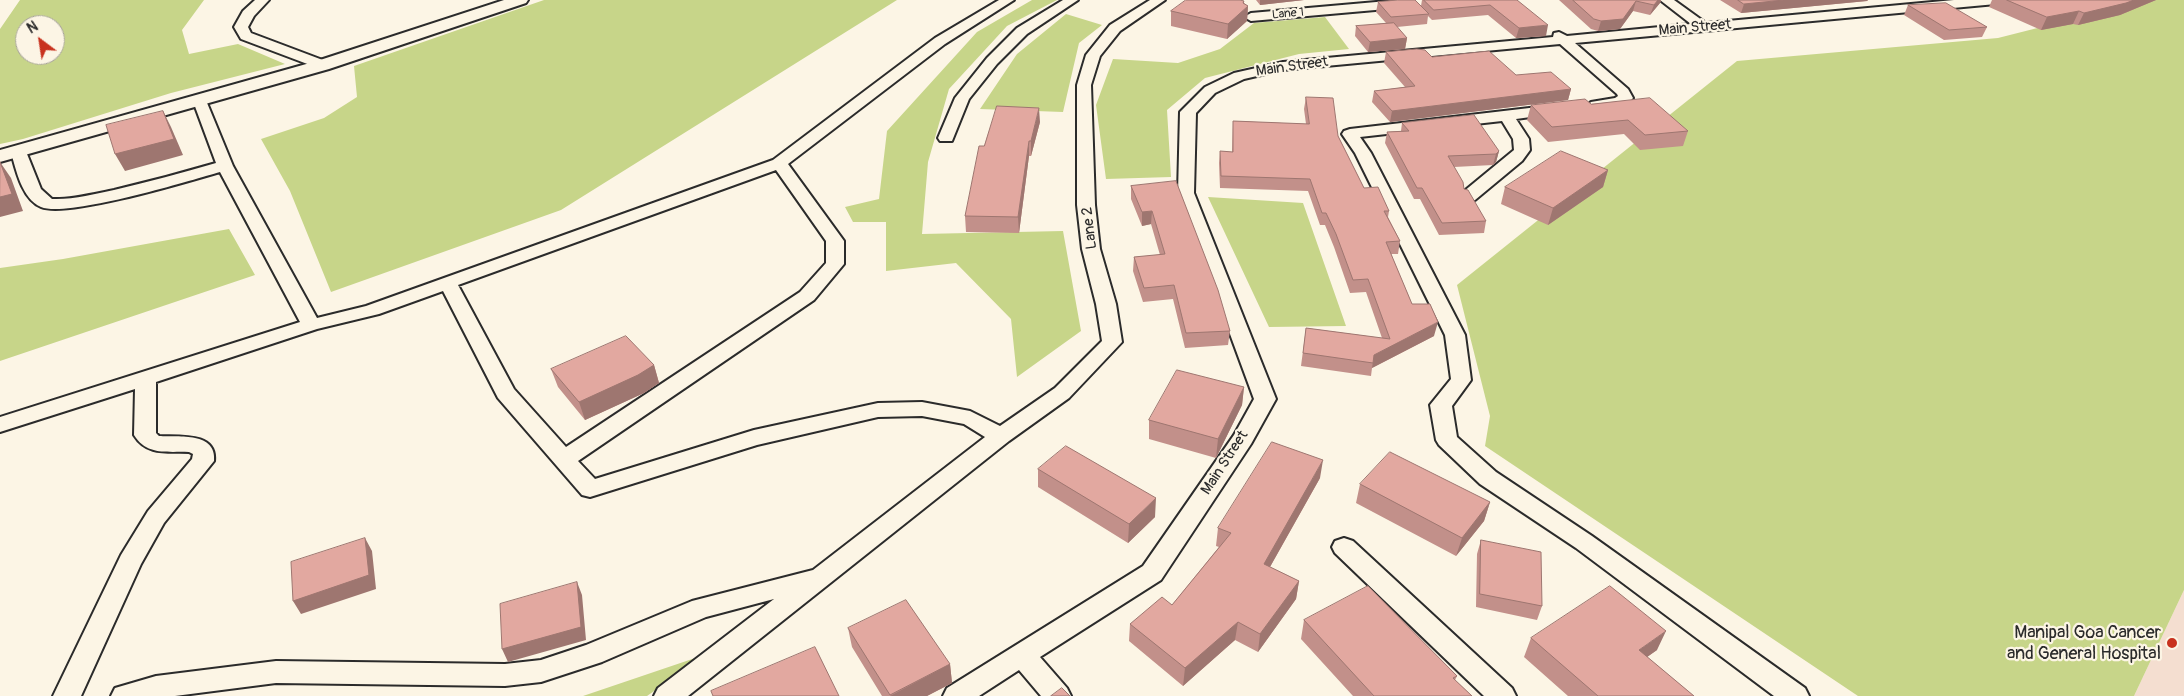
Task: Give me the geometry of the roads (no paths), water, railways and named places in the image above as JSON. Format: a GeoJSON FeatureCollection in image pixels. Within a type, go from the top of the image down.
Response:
{"type":"FeatureCollection","features":[{"type":"Feature","properties":{"kind":"street"},"geometry":{"type":"LineString","coordinates":[[263,0],[248,14],[241,27],[246,36],[323,65]]}},
{"type":"Feature","properties":{"kind":"street"},"geometry":{"type":"LineString","coordinates":[[0,156],[323,65],[520,0]]}},
{"type":"Feature","properties":{"kind":"street"},"geometry":{"type":"LineString","coordinates":[[0,425],[311,325],[372,310],[779,163],[940,41],[1008,0]]}},
{"type":"Feature","properties":{"kind":"street"},"geometry":{"type":"LineString","coordinates":[[946,138],[962,98],[992,61],[1022,31],[1072,0]]}},
{"type":"Feature","properties":{"kind":"street","name":"Lane 2"},"geometry":{"type":"LineString","coordinates":[[1001,436],[1062,393],[1112,342],[1106,304],[1091,249],[1086,205],[1084,85],[1093,55],[1115,28],[1159,0]]}},
{"type":"Feature","properties":{"kind":"street","name":"Lane 1"},"geometry":{"type":"LineString","coordinates":[[1251,17],[1443,0]]}},
{"type":"Feature","properties":{"kind":"street"},"geometry":{"type":"LineString","coordinates":[[1666,0],[1703,27]]}},
{"type":"Feature","properties":{"kind":"street","name":"Main Street"},"geometry":{"type":"LineString","coordinates":[[957,696],[1152,573],[1243,439],[1266,398],[1186,193],[1188,112],[1210,90],[1232,80],[1283,66],[1558,35],[1703,27],[1996,0]]}},
{"type":"Feature","properties":{"kind":"street"},"geometry":{"type":"LineString","coordinates":[[1558,35],[1624,92],[1626,98],[1619,102],[1350,134],[1367,162],[1455,335],[1461,380],[1442,405],[1447,440],[1488,478],[1584,542],[1795,696]]}},
{"type":"Feature","properties":{"kind":"street"},"geometry":{"type":"LineString","coordinates":[[200,101],[225,166],[311,325]]}},
{"type":"Feature","properties":{"kind":"street"},"geometry":{"type":"LineString","coordinates":[[1469,196],[1516,158],[1522,150],[1521,139],[1506,115]]}},
{"type":"Feature","properties":{"kind":"street"},"geometry":{"type":"LineString","coordinates":[[19,152],[26,174],[37,196],[48,204],[56,205],[90,200],[225,166]]}},
{"type":"Feature","properties":{"kind":"street"},"geometry":{"type":"LineString","coordinates":[[564,459],[807,296],[835,264],[835,241],[779,163]]}},
{"type":"Feature","properties":{"kind":"street"},"geometry":{"type":"LineString","coordinates":[[448,283],[505,393],[590,489],[754,438],[878,410],[922,409],[970,418],[1001,436],[668,696]]}},
{"type":"Feature","properties":{"kind":"street"},"geometry":{"type":"LineString","coordinates":[[67,696],[134,554],[156,517],[203,461],[204,451],[193,445],[152,443],[145,435],[146,378]]}},
{"type":"Feature","properties":{"kind":"street"},"geometry":{"type":"LineString","coordinates":[[1344,548],[1502,696]]}},
{"type":"Feature","properties":{"kind":"street"},"geometry":{"type":"LineString","coordinates":[[125,696],[156,687],[276,672],[505,675],[541,671],[593,654],[701,608],[822,576]]}},
{"type":"Feature","properties":{"kind":"street"},"geometry":{"type":"LineString","coordinates":[[1022,655],[1057,696]]}},
{"type":"Feature","properties":{"kind":"place","name":"Manipal Goa Cancer and General Hospital"},"geometry":{"type":"Point","coordinates":[2172,643]}}]}
